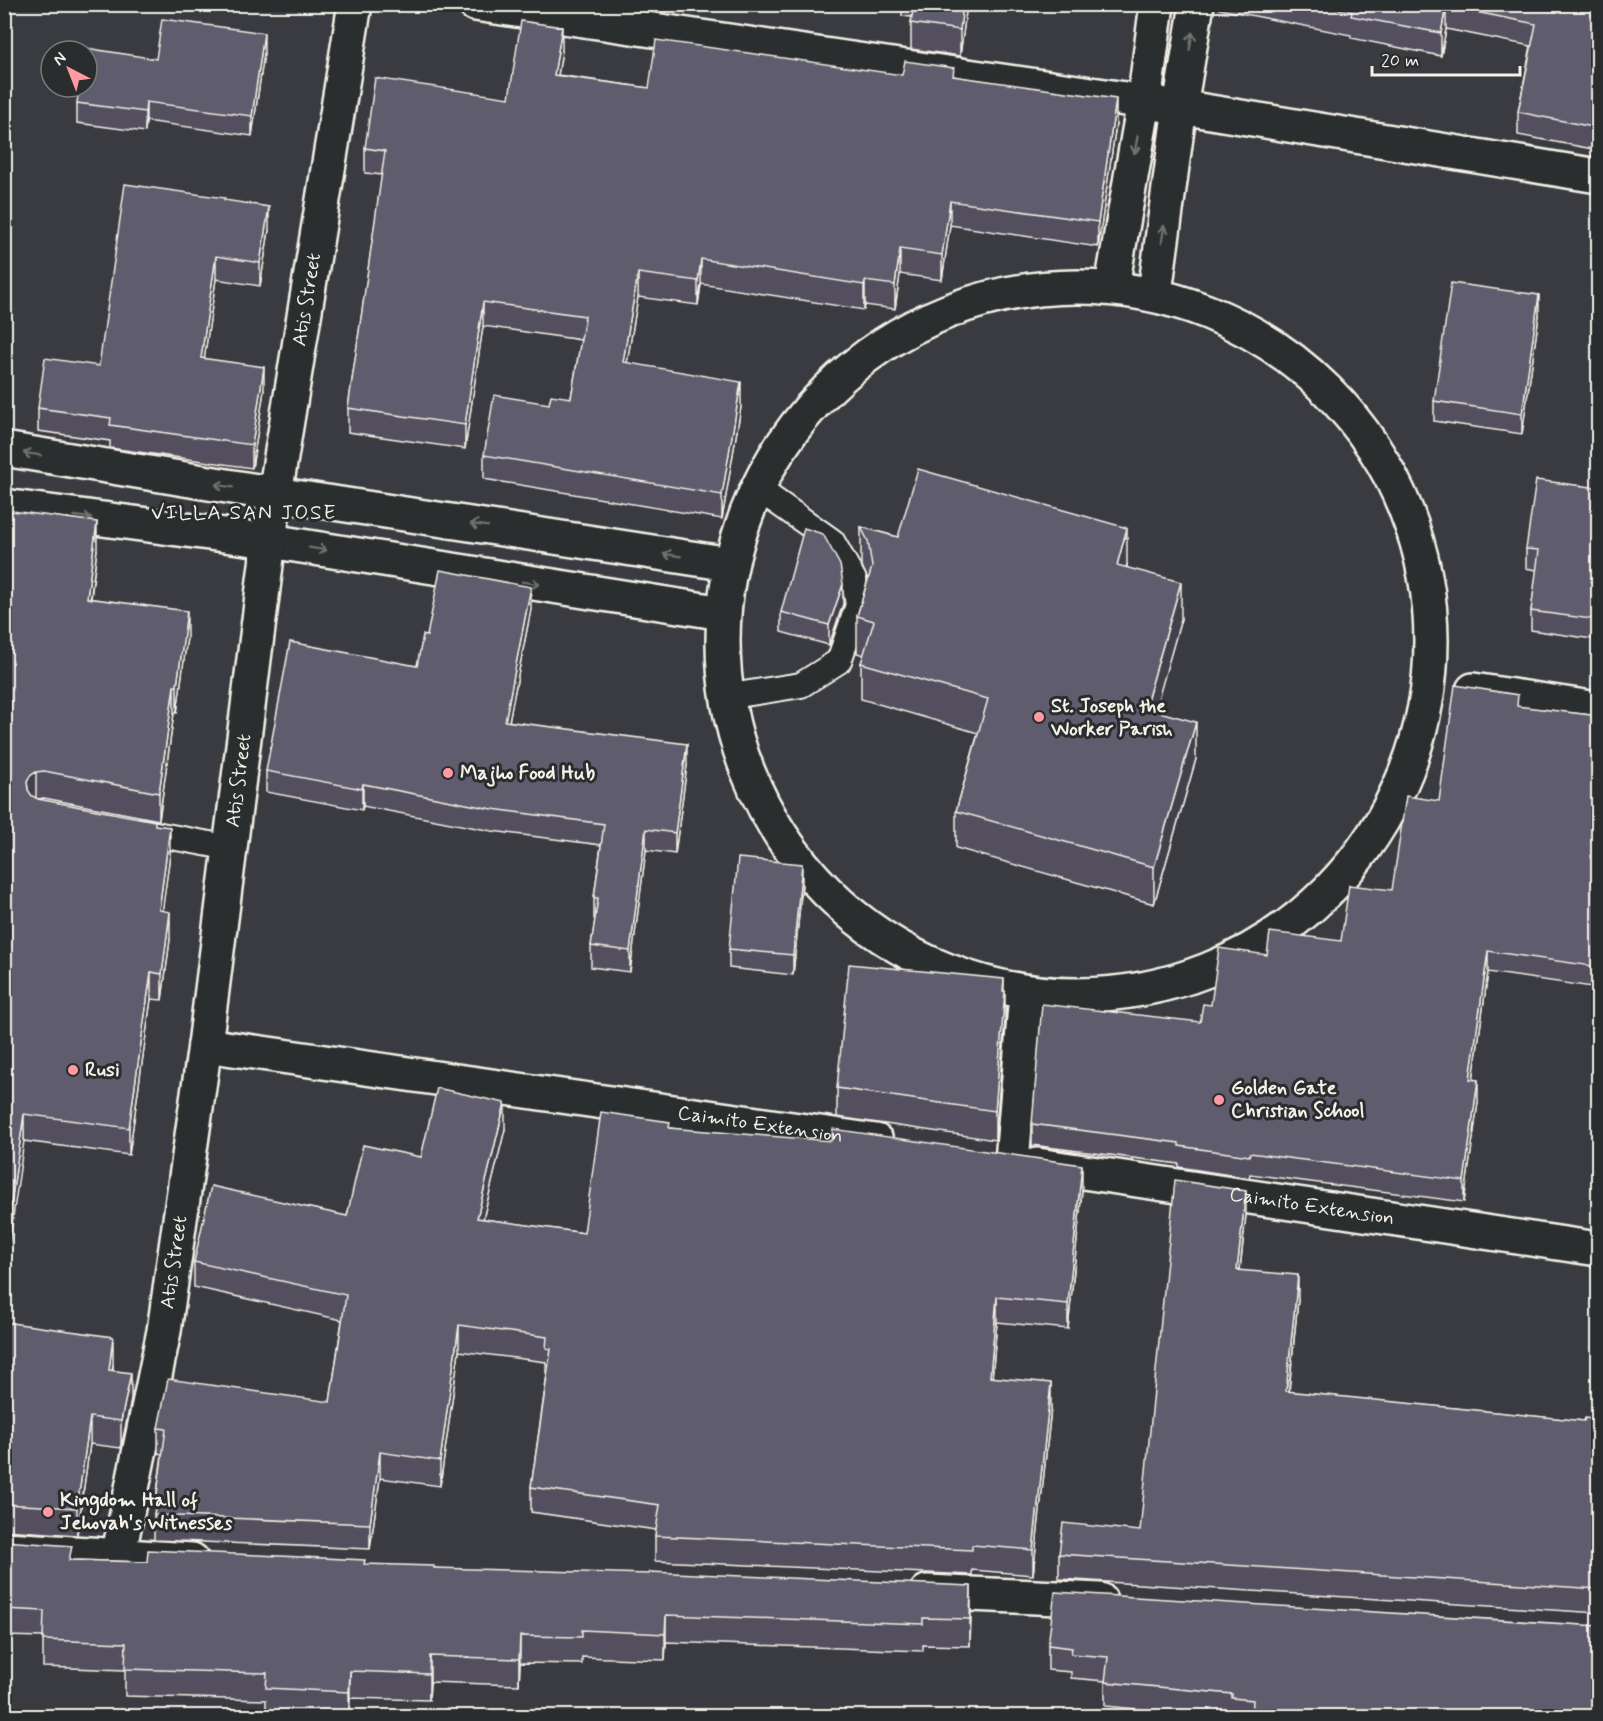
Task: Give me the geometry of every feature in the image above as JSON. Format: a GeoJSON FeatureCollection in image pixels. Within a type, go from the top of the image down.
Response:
{"type":"FeatureCollection","features":[{"type":"Feature","properties":{"kind":"street","name":"Atis Street"},"geometry":{"type":"LineString","coordinates":[[118,1557],[164,1331],[205,1045],[275,494],[355,4]]}},
{"type":"Feature","properties":{"kind":"street"},"geometry":{"type":"LineString","coordinates":[[475,4],[1180,107],[1599,176]]}},
{"type":"Feature","properties":{"kind":"street"},"geometry":{"type":"LineString","coordinates":[[1112,286],[1144,102],[1157,4]]}},
{"type":"Feature","properties":{"kind":"street"},"geometry":{"type":"LineString","coordinates":[[1155,292],[1180,107],[1197,4]]}},
{"type":"Feature","properties":{"kind":"street"},"geometry":{"type":"LineString","coordinates":[[1112,286],[1155,292],[1253,329],[1336,394],[1396,479],[1430,579],[1431,684],[1400,792],[1335,885],[1246,954],[1139,992],[1026,994],[918,961],[826,895],[759,804],[725,697],[723,613],[730,564],[756,488],[818,399],[903,331],[1004,293],[1112,286]]}},
{"type":"Feature","properties":{"kind":"street"},"geometry":{"type":"LineString","coordinates":[[4,449],[275,494],[730,564]]}},
{"type":"Feature","properties":{"kind":"street"},"geometry":{"type":"LineString","coordinates":[[4,506],[270,541],[723,613]]}},
{"type":"Feature","properties":{"kind":"street"},"geometry":{"type":"LineString","coordinates":[[1431,684],[1599,709]]}},
{"type":"Feature","properties":{"kind":"street","name":"Caimito Extension"},"geometry":{"type":"LineString","coordinates":[[1026,994],[1000,1159],[1599,1249]]}},
{"type":"Feature","properties":{"kind":"street","name":"Caimito Extension"},"geometry":{"type":"LineString","coordinates":[[205,1045],[905,1146]]}},
{"type":"Feature","properties":{"kind":"street"},"geometry":{"type":"LineString","coordinates":[[4,1549],[225,1562]]}},
{"type":"Feature","properties":{"kind":"street"},"geometry":{"type":"LineString","coordinates":[[902,1590],[1128,1601]]}},
{"type":"Feature","properties":{"kind":"lane"},"geometry":{"type":"LineString","coordinates":[[725,697],[801,685],[839,661],[858,605],[855,580],[832,541],[756,488]]}},
{"type":"Feature","properties":{"kind":"lane"},"geometry":{"type":"LineString","coordinates":[[119,827],[231,848]]}},
{"type":"Feature","properties":{"kind":"building"},"geometry":{"type":"Polygon","coordinates":[[[914,4],[963,4],[960,30],[911,23],[914,4]]]}},
{"type":"Feature","properties":{"kind":"building"},"geometry":{"type":"Polygon","coordinates":[[[1314,4],[1599,4],[1598,128],[1518,112],[1536,24],[1446,6],[1441,33],[1351,16],[1352,12],[1314,4]]]}},
{"type":"Feature","properties":{"kind":"building"},"geometry":{"type":"Polygon","coordinates":[[[162,19],[264,33],[252,116],[146,102],[145,112],[77,103],[78,99],[99,99],[99,50],[156,59],[162,19]]]}},
{"type":"Feature","properties":{"kind":"building"},"geometry":{"type":"Polygon","coordinates":[[[521,21],[562,27],[554,75],[649,88],[656,40],[902,75],[905,61],[954,68],[953,76],[1116,99],[1098,222],[950,201],[942,255],[900,249],[895,285],[865,281],[864,285],[701,259],[698,281],[638,273],[623,362],[741,382],[722,495],[484,455],[494,395],[549,404],[551,395],[571,398],[585,316],[483,302],[465,425],[348,408],[385,151],[365,148],[375,78],[509,98],[521,21]]]}},
{"type":"Feature","properties":{"kind":"building"},"geometry":{"type":"Polygon","coordinates":[[[125,184],[225,198],[224,200],[269,207],[260,263],[216,256],[201,358],[264,367],[252,445],[110,425],[111,418],[38,408],[45,358],[99,366],[125,184]]]}},
{"type":"Feature","properties":{"kind":"building"},"geometry":{"type":"Polygon","coordinates":[[[1451,283],[1539,295],[1522,414],[1434,401],[1451,283]]]}},
{"type":"Feature","properties":{"kind":"building","name":"St. Joseph the Worker Parish"},"geometry":{"type":"Polygon","coordinates":[[[918,469],[1127,528],[1117,565],[1181,582],[1145,708],[1196,722],[1154,867],[956,811],[988,699],[861,663],[874,621],[857,616],[872,567],[868,541],[861,527],[898,537],[918,469]]]}},
{"type":"Feature","properties":{"kind":"building"},"geometry":{"type":"Polygon","coordinates":[[[1536,480],[1599,488],[1599,620],[1531,611],[1539,550],[1526,549],[1536,480]]]}},
{"type":"Feature","properties":{"kind":"building"},"geometry":{"type":"Polygon","coordinates":[[[4,510],[97,522],[87,598],[187,611],[159,793],[44,771],[36,772],[27,782],[28,790],[38,799],[155,821],[155,825],[170,827],[159,910],[170,912],[162,974],[151,972],[129,1128],[24,1114],[4,1252],[4,510]]]}},
{"type":"Feature","properties":{"kind":"building"},"geometry":{"type":"Polygon","coordinates":[[[804,528],[823,534],[840,565],[843,584],[829,625],[781,612],[804,528]]]}},
{"type":"Feature","properties":{"kind":"building"},"geometry":{"type":"Polygon","coordinates":[[[440,570],[531,587],[505,721],[687,744],[675,833],[646,829],[630,951],[591,946],[598,898],[594,898],[604,824],[492,809],[363,784],[362,789],[266,771],[290,642],[417,666],[423,635],[427,636],[440,570]]]}},
{"type":"Feature","properties":{"kind":"building"},"geometry":{"type":"Polygon","coordinates":[[[1455,685],[1518,695],[1517,706],[1599,716],[1599,967],[1488,951],[1470,1079],[1478,1080],[1464,1181],[1250,1153],[1249,1156],[1179,1146],[1179,1143],[1032,1124],[1042,1004],[1200,1022],[1203,1004],[1211,1005],[1219,948],[1267,955],[1270,932],[1341,941],[1349,885],[1392,890],[1406,796],[1439,801],[1455,685]]]}},
{"type":"Feature","properties":{"kind":"building"},"geometry":{"type":"Polygon","coordinates":[[[738,858],[802,864],[793,955],[729,949],[738,858]]]}},
{"type":"Feature","properties":{"kind":"building"},"geometry":{"type":"Polygon","coordinates":[[[849,964],[1004,979],[1003,991],[1005,991],[995,1111],[837,1088],[849,964]]]}},
{"type":"Feature","properties":{"kind":"building"},"geometry":{"type":"Polygon","coordinates":[[[437,1088],[505,1103],[477,1218],[584,1233],[601,1112],[670,1122],[669,1128],[831,1141],[833,1129],[1082,1165],[1068,1304],[997,1297],[990,1377],[1051,1383],[1033,1550],[972,1545],[972,1550],[655,1536],[660,1505],[531,1487],[551,1349],[546,1348],[547,1337],[459,1325],[440,1461],[380,1452],[370,1524],[154,1515],[166,1429],[158,1428],[168,1379],[330,1402],[346,1295],[194,1262],[211,1186],[347,1216],[363,1145],[421,1157],[437,1088]]]}},
{"type":"Feature","properties":{"kind":"building"},"geometry":{"type":"Polygon","coordinates":[[[1175,1180],[1246,1191],[1237,1270],[1298,1275],[1286,1391],[1584,1421],[1585,1418],[1595,1419],[1599,1384],[1599,1589],[1059,1554],[1063,1523],[1140,1531],[1175,1180]]]}},
{"type":"Feature","properties":{"kind":"building"},"geometry":{"type":"Polygon","coordinates":[[[4,1322],[113,1337],[109,1370],[131,1373],[121,1421],[90,1417],[77,1508],[4,1504],[4,1322]]]}},
{"type":"Feature","properties":{"kind":"building"},"geometry":{"type":"Polygon","coordinates":[[[4,1541],[72,1546],[69,1560],[147,1562],[148,1550],[365,1560],[364,1564],[434,1566],[434,1568],[649,1574],[650,1572],[971,1586],[970,1619],[923,1618],[923,1624],[666,1615],[665,1634],[582,1630],[582,1637],[520,1636],[519,1659],[430,1656],[429,1674],[350,1671],[349,1692],[266,1688],[267,1673],[125,1669],[126,1643],[43,1640],[44,1611],[4,1609],[4,1541]]]}},
{"type":"Feature","properties":{"kind":"building"},"geometry":{"type":"Polygon","coordinates":[[[1055,1592],[1599,1626],[1599,1716],[1252,1716],[1253,1700],[1232,1698],[1232,1694],[1105,1682],[1108,1657],[1071,1654],[1072,1648],[1048,1645],[1055,1592]]]}},
{"type":"Feature","properties":{"kind":"place","name":"St. Joseph the Worker Parish"},"geometry":{"type":"Point","coordinates":[1039,717]}},
{"type":"Feature","properties":{"kind":"place","name":"Majho Food Hub"},"geometry":{"type":"Point","coordinates":[448,773]}},
{"type":"Feature","properties":{"kind":"place","name":"Rusi"},"geometry":{"type":"Point","coordinates":[73,1070]}},
{"type":"Feature","properties":{"kind":"place","name":"Golden Gate Christian School"},"geometry":{"type":"Point","coordinates":[1219,1100]}},
{"type":"Feature","properties":{"kind":"place","name":"Kingdom Hall of Jehovah's Witnesses"},"geometry":{"type":"Point","coordinates":[48,1512]}},
{"type":"Feature","properties":{"kind":"district","name":"VILLA SAN JOSE"},"geometry":{"type":"Point","coordinates":[244,513]}}]}
